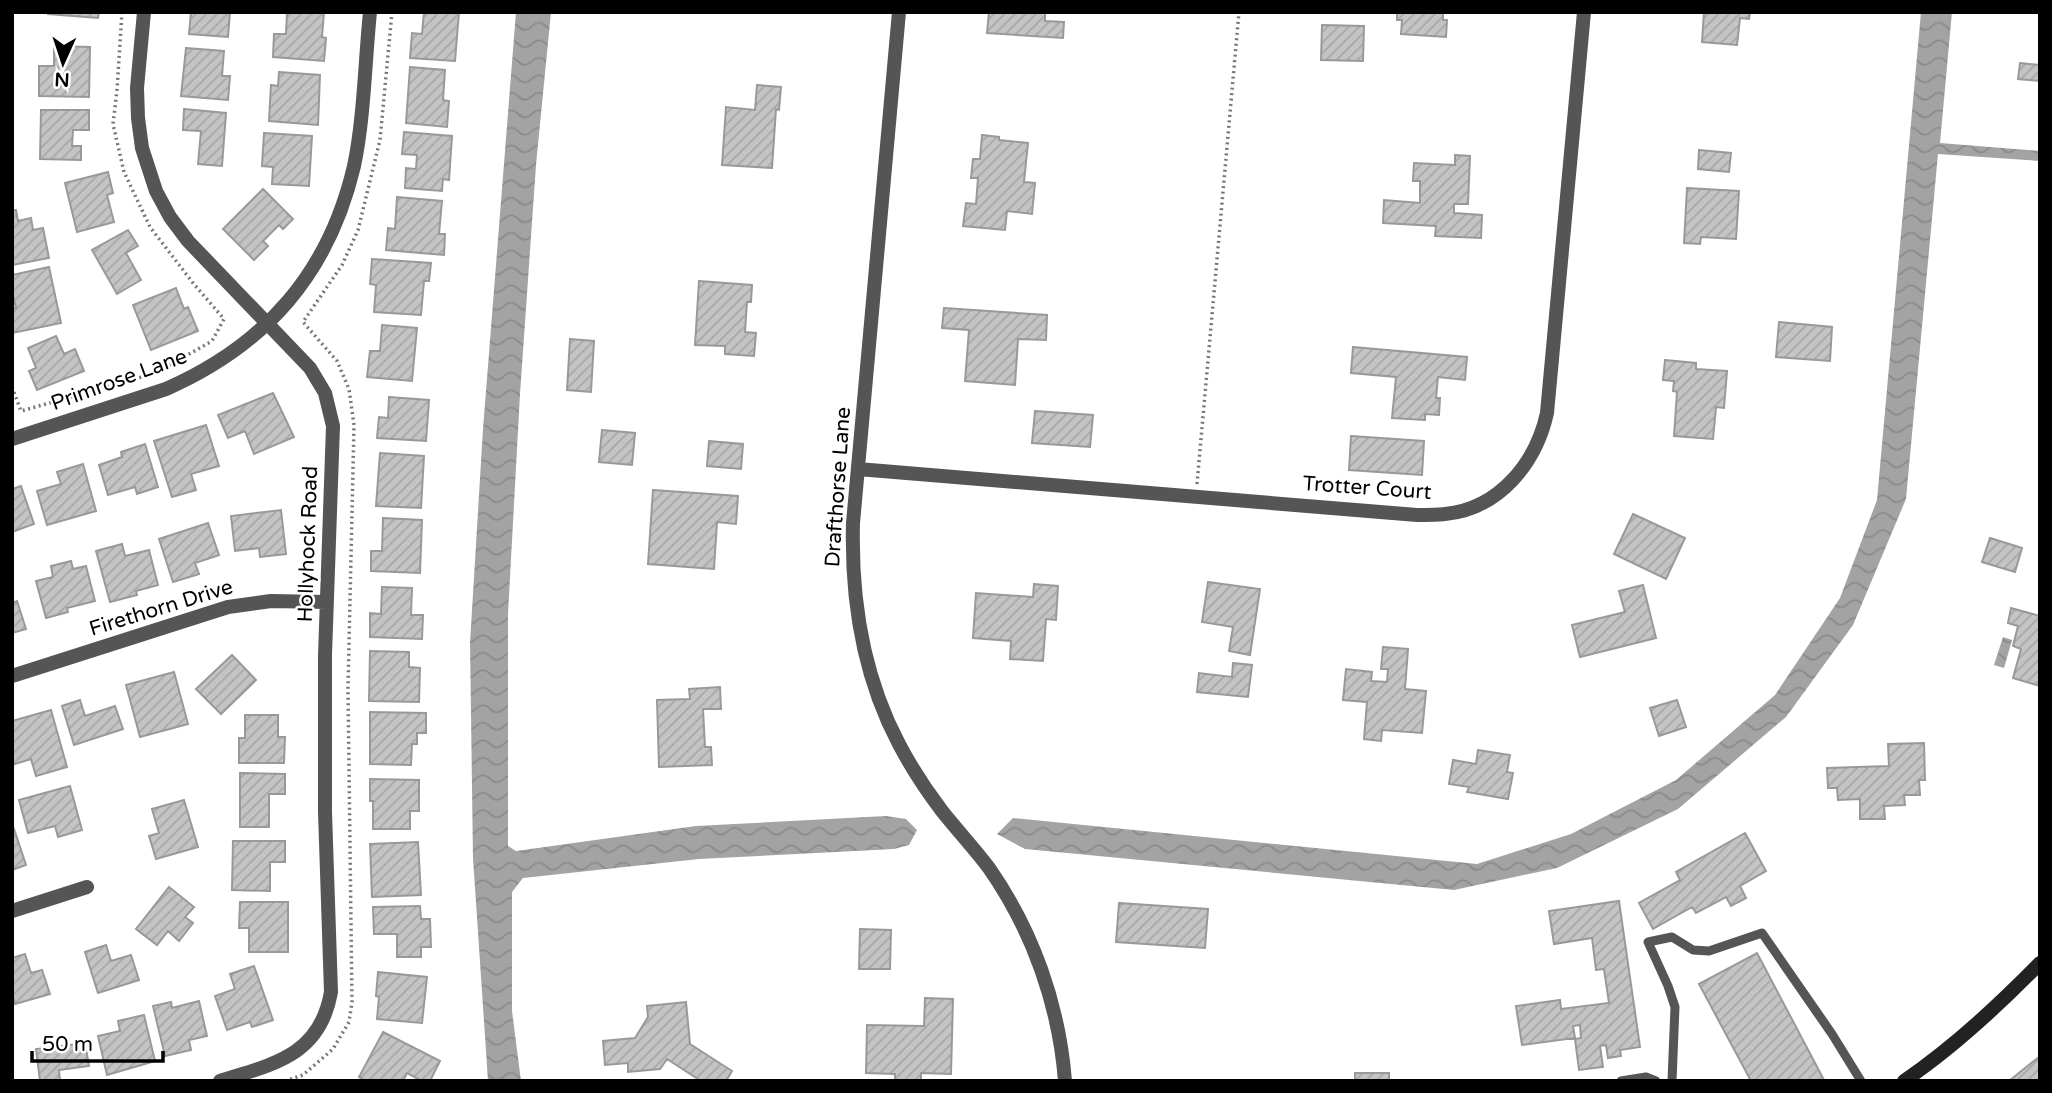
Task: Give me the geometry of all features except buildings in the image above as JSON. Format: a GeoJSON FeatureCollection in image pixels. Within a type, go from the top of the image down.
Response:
{"type":"FeatureCollection","features":[{"type":"Feature","properties":{"kind":"street","name":"Hollyhock Road"},"geometry":{"type":"LineString","coordinates":[[144,12],[137,88],[138,118],[142,148],[156,191],[188,242],[317,379],[328,401],[333,426],[326,602],[325,788],[331,992],[317,1031],[297,1051],[273,1064],[220,1081]]}},
{"type":"Feature","properties":{"kind":"street","name":"Primrose Lane"},"geometry":{"type":"LineString","coordinates":[[12,439],[190,379],[246,343],[268,324],[294,295],[317,262],[344,202],[358,138],[370,12]]}},
{"type":"Feature","properties":{"kind":"street","name":"Drafthorse Lane"},"geometry":{"type":"LineString","coordinates":[[899,12],[853,523],[853,585],[860,632],[871,677],[899,744],[923,784],[989,870],[1015,910],[1028,937],[1054,1011],[1065,1081]]}},
{"type":"Feature","properties":{"kind":"street","name":"Trotter Court"},"geometry":{"type":"LineString","coordinates":[[858,469],[1417,515],[1459,511],[1497,494],[1518,475],[1530,458],[1540,440],[1548,413],[1584,12]]}},
{"type":"Feature","properties":{"kind":"street","name":"Firethorn Drive"},"geometry":{"type":"LineString","coordinates":[[12,676],[228,607],[271,601],[326,602]]}},
{"type":"Feature","properties":{"kind":"street"},"geometry":{"type":"LineString","coordinates":[[12,911],[87,887]]}},
{"type":"Feature","properties":{"kind":"street"},"geometry":{"type":"LineString","coordinates":[[1908,1080],[2010,994],[2040,962]]}},
{"type":"Feature","properties":{"kind":"lane"},"geometry":{"type":"LineString","coordinates":[[1672,1081],[1675,1007],[1648,942],[1672,937],[1693,950],[1709,951],[1762,933],[1861,1081]]}},
{"type":"Feature","properties":{"kind":"lane"},"geometry":{"type":"LineString","coordinates":[[1621,1081],[1646,1077],[1656,1081]]}},
{"type":"Feature","properties":{"kind":"path"},"geometry":{"type":"LineString","coordinates":[[12,387],[21,411],[156,373],[212,341],[224,319],[150,227],[124,172],[113,124],[122,12]]}},
{"type":"Feature","properties":{"kind":"path"},"geometry":{"type":"LineString","coordinates":[[285,1081],[303,1075],[333,1049],[349,1023],[352,1002],[348,688],[354,425],[349,389],[337,361],[303,322],[342,265],[358,230],[380,140],[392,12]]}},
{"type":"Feature","properties":{"kind":"path"},"geometry":{"type":"LineString","coordinates":[[1196,497],[1239,12]]}},
{"type":"Feature","properties":{"kind":"water"},"geometry":{"type":"Polygon","coordinates":[[[516,12],[551,12],[536,165],[508,614],[508,846],[516,851],[696,826],[886,816],[906,819],[917,830],[909,845],[894,849],[699,859],[523,878],[512,892],[512,1011],[521,1081],[488,1081],[473,858],[470,643],[483,429],[516,12]]]}},
{"type":"Feature","properties":{"kind":"water"},"geometry":{"type":"Polygon","coordinates":[[[1921,12],[1952,12],[1940,143],[2040,151],[2040,161],[1938,154],[1906,499],[1853,625],[1786,717],[1678,809],[1557,868],[1454,890],[1025,849],[997,834],[1013,818],[1477,864],[1571,834],[1676,780],[1775,695],[1840,598],[1877,500],[1921,12]]]}},
{"type":"Feature","properties":{"kind":"water"},"geometry":{"type":"Polygon","coordinates":[[[2003,637],[2012,640],[2004,668],[1994,665],[2003,637]]]}}]}
